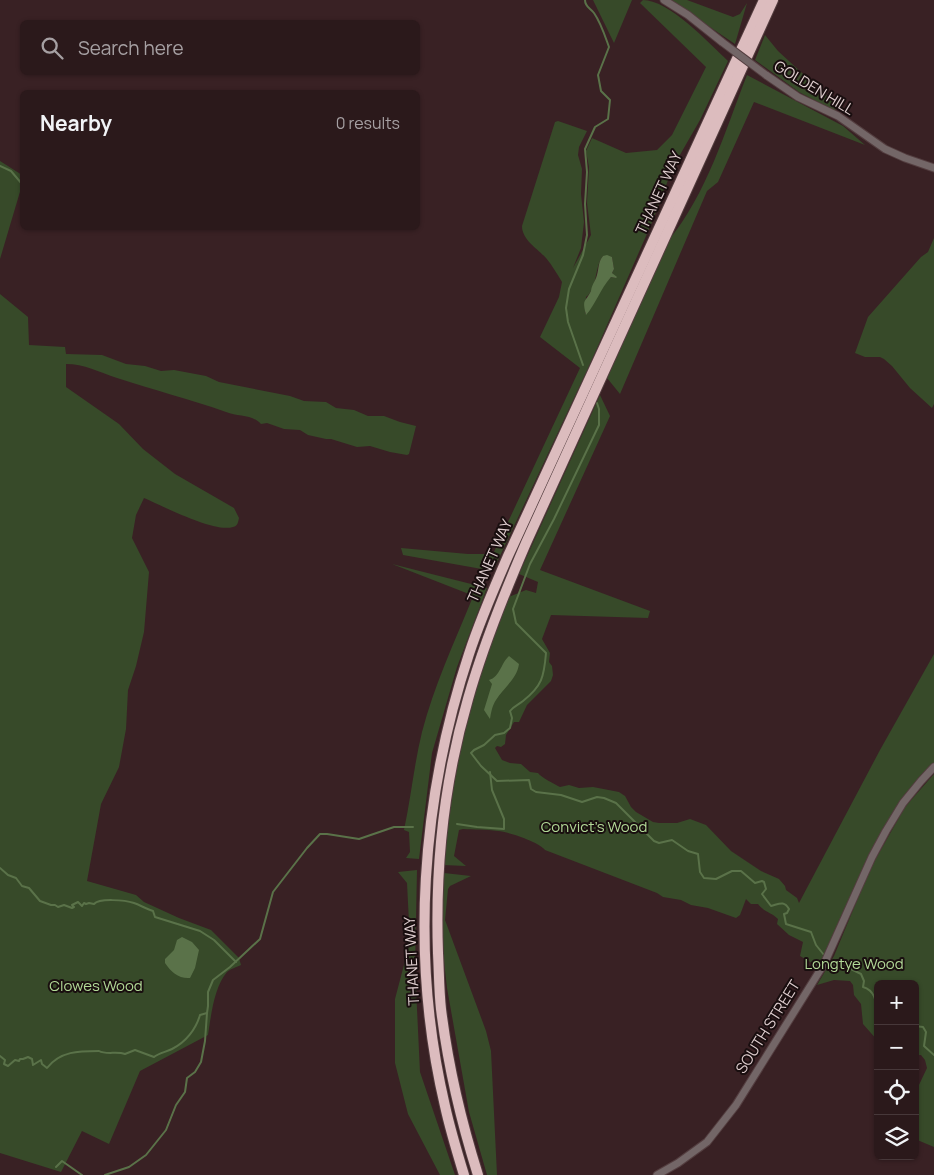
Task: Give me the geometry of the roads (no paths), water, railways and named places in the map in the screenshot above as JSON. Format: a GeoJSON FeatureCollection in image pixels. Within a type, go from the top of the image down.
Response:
{"type":"FeatureCollection","features":[{"type":"Feature","properties":{"kind":"highway","name":"THANET WAY"},"geometry":{"type":"LineString","coordinates":[[464,1175],[444,1104],[432,1030],[426,972],[424,906],[430,823],[442,753],[456,695],[483,613],[508,556],[764,0]]}},
{"type":"Feature","properties":{"kind":"highway","name":"THANET WAY"},"geometry":{"type":"LineString","coordinates":[[478,1175],[455,1095],[448,1057],[441,1008],[437,933],[442,833],[454,754],[467,700],[500,604],[526,543],[773,0]]}},
{"type":"Feature","properties":{"kind":"street","name":"GOLDEN HILL"},"geometry":{"type":"LineString","coordinates":[[664,0],[688,15],[766,76],[798,97],[838,116],[885,149],[934,168]]}},
{"type":"Feature","properties":{"kind":"street","name":"SOUTH STREET"},"geometry":{"type":"LineString","coordinates":[[657,1175],[686,1158],[707,1142],[736,1105],[824,964],[886,831],[903,803],[934,767]]}},
{"type":"Feature","properties":{"kind":"waterway"},"geometry":{"type":"LineString","coordinates":[[583,365],[568,322],[566,308],[569,289],[583,255],[587,235],[585,149],[595,127],[608,119],[610,100],[601,91],[598,75],[609,47],[599,21],[587,6],[585,0]]}},
{"type":"Feature","properties":{"kind":"waterway"},"geometry":{"type":"LineString","coordinates":[[0,166],[11,171],[20,182]]}},
{"type":"Feature","properties":{"kind":"waterway"},"geometry":{"type":"LineString","coordinates":[[597,403],[599,425],[530,564],[513,609],[516,623],[546,653],[543,675],[534,691],[510,711],[512,718],[510,728],[504,733],[495,735],[471,753],[481,766],[497,781],[529,780],[531,789],[536,792],[561,795],[582,802],[597,797],[616,803],[654,841],[659,843],[672,840],[688,851],[698,854],[700,872],[704,878],[716,879],[732,871],[741,871],[755,883],[764,882],[766,889],[762,894],[771,906],[781,903],[785,904],[789,909],[784,914],[786,924],[811,932],[816,945],[824,955]]}},
{"type":"Feature","properties":{"kind":"waterway"},"geometry":{"type":"LineString","coordinates":[[457,824],[504,829],[504,819],[492,790],[490,772]]}},
{"type":"Feature","properties":{"kind":"waterway"},"geometry":{"type":"LineString","coordinates":[[0,1056],[5,1060],[4,1064],[8,1066],[15,1060],[19,1061],[28,1057],[32,1059],[33,1065],[41,1060],[42,1064],[47,1068],[58,1058],[70,1053],[99,1051],[125,1054],[135,1050],[154,1057],[172,1049],[190,1035],[200,1015],[207,1013],[208,992],[213,980],[260,939],[273,892],[320,834],[359,839],[394,827],[413,827]]}},
{"type":"Feature","properties":{"kind":"waterway"},"geometry":{"type":"LineString","coordinates":[[0,868],[8,875],[16,878],[22,886],[29,888],[40,901],[58,907],[64,905],[72,908],[74,907],[72,905],[78,902],[82,906],[84,903],[94,904],[106,900],[125,901],[136,904],[153,911],[155,917],[200,931],[214,940],[236,962]]}},
{"type":"Feature","properties":{"kind":"waterway"},"geometry":{"type":"LineString","coordinates":[[828,958],[838,969],[849,968],[861,974],[864,981],[863,987],[868,989],[874,997]]}},
{"type":"Feature","properties":{"kind":"waterway"},"geometry":{"type":"LineString","coordinates":[[105,1175],[129,1167],[146,1155],[166,1130],[176,1105],[185,1092],[187,1078],[195,1072],[201,1062],[207,1013]]}},
{"type":"Feature","properties":{"kind":"waterway"},"geometry":{"type":"LineString","coordinates":[[919,1026],[923,1027],[926,1032],[924,1046],[934,1055]]}},
{"type":"Feature","properties":{"kind":"waterway"},"geometry":{"type":"LineString","coordinates":[[56,1167],[62,1161],[82,1175]]}},
{"type":"Feature","properties":{"kind":"park label","name":"Convict's Wood"},"geometry":{"type":"Point","coordinates":[594,827]}},
{"type":"Feature","properties":{"kind":"park label","name":"Longtye Wood"},"geometry":{"type":"Point","coordinates":[854,964]}},
{"type":"Feature","properties":{"kind":"park label","name":"Clowes Wood"},"geometry":{"type":"Point","coordinates":[96,986]}}]}
